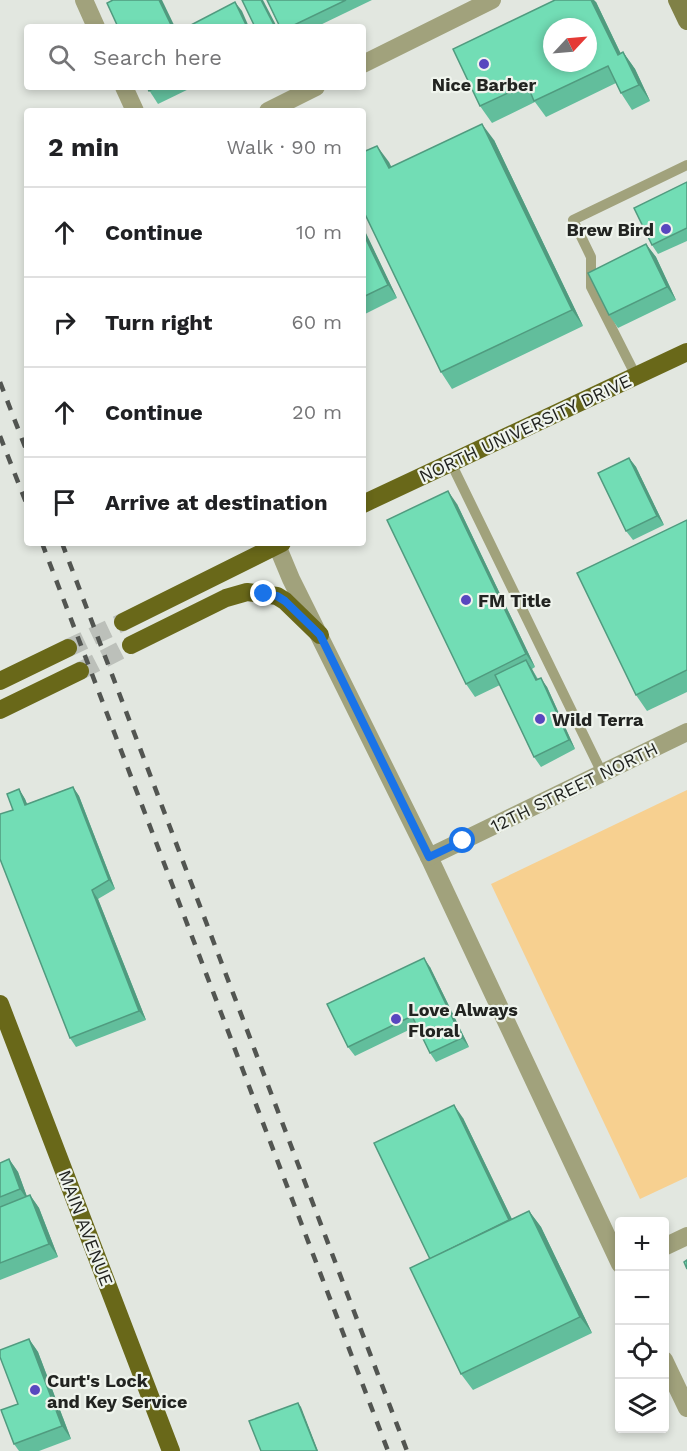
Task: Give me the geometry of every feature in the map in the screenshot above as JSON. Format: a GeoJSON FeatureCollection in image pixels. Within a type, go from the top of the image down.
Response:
{"type":"FeatureCollection","features":[{"type":"Feature","properties":{"kind":"main road","name":"NORTH UNIVERSITY DRIVE"},"geometry":{"type":"LineString","coordinates":[[366,503],[687,352]]}},
{"type":"Feature","properties":{"kind":"main road"},"geometry":{"type":"LineString","coordinates":[[123,622],[274,546]]}},
{"type":"Feature","properties":{"kind":"main road"},"geometry":{"type":"LineString","coordinates":[[131,645],[226,598],[247,592],[277,596],[320,635]]}},
{"type":"Feature","properties":{"kind":"main road"},"geometry":{"type":"LineString","coordinates":[[0,681],[68,648]]}},
{"type":"Feature","properties":{"kind":"main road"},"geometry":{"type":"LineString","coordinates":[[0,711],[80,671]]}},
{"type":"Feature","properties":{"kind":"main road","name":"MAIN AVENUE"},"geometry":{"type":"LineString","coordinates":[[0,1004],[6,1037],[168,1450]]}},
{"type":"Feature","properties":{"kind":"street"},"geometry":{"type":"LineString","coordinates":[[84,0],[95,24]]}},
{"type":"Feature","properties":{"kind":"street"},"geometry":{"type":"LineString","coordinates":[[366,63],[492,0]]}},
{"type":"Feature","properties":{"kind":"street"},"geometry":{"type":"LineString","coordinates":[[677,0],[687,21]]}},
{"type":"Feature","properties":{"kind":"street"},"geometry":{"type":"LineString","coordinates":[[125,90],[134,108]]}},
{"type":"Feature","properties":{"kind":"street"},"geometry":{"type":"LineString","coordinates":[[274,108],[310,90]]}},
{"type":"Feature","properties":{"kind":"street"},"geometry":{"type":"LineString","coordinates":[[279,546],[291,579],[429,857],[615,1253]]}},
{"type":"Feature","properties":{"kind":"street","name":"12TH STREET NORTH"},"geometry":{"type":"LineString","coordinates":[[429,857],[687,732]]}},
{"type":"Feature","properties":{"kind":"street"},"geometry":{"type":"LineString","coordinates":[[669,1245],[687,1236]]}},
{"type":"Feature","properties":{"kind":"street"},"geometry":{"type":"LineString","coordinates":[[669,1370],[687,1408]]}},
{"type":"Feature","properties":{"kind":"lane"},"geometry":{"type":"LineString","coordinates":[[636,376],[591,286],[591,257],[573,220],[687,165]]}},
{"type":"Feature","properties":{"kind":"lane"},"geometry":{"type":"LineString","coordinates":[[452,463],[602,773]]}},
{"type":"Feature","properties":{"kind":"shaded area"},"geometry":{"type":"Polygon","coordinates":[[[687,790],[687,1177],[640,1199],[491,884],[687,790]]]}},
{"type":"Feature","properties":{"kind":"building"},"geometry":{"type":"Polygon","coordinates":[[[113,0],[159,0],[171,24],[117,24],[107,3],[113,0]]]}},
{"type":"Feature","properties":{"kind":"building"},"geometry":{"type":"Polygon","coordinates":[[[242,0],[261,0],[273,24],[254,24],[242,0]]]}},
{"type":"Feature","properties":{"kind":"building"},"geometry":{"type":"Polygon","coordinates":[[[267,0],[346,0],[296,24],[279,24],[267,0]]]}},
{"type":"Feature","properties":{"kind":"building"},"geometry":{"type":"Polygon","coordinates":[[[555,0],[591,0],[618,55],[623,52],[639,85],[621,93],[608,66],[597,71],[597,18],[543,18],[543,72],[595,72],[534,101],[527,84],[480,106],[453,49],[555,0]]]}},
{"type":"Feature","properties":{"kind":"building"},"geometry":{"type":"Polygon","coordinates":[[[235,2],[246,24],[193,24],[235,2]]]}},
{"type":"Feature","properties":{"kind":"building"},"geometry":{"type":"Polygon","coordinates":[[[482,124],[572,310],[441,372],[366,216],[366,151],[377,146],[389,168],[482,124]]]}},
{"type":"Feature","properties":{"kind":"building","name":"Brew Bird"},"geometry":{"type":"Polygon","coordinates":[[[687,182],[687,228],[652,245],[634,208],[687,182]]]}},
{"type":"Feature","properties":{"kind":"building"},"geometry":{"type":"Polygon","coordinates":[[[366,239],[388,285],[366,296],[366,239]]]}},
{"type":"Feature","properties":{"kind":"building"},"geometry":{"type":"Polygon","coordinates":[[[646,244],[667,287],[609,315],[588,273],[646,244]]]}},
{"type":"Feature","properties":{"kind":"building"},"geometry":{"type":"Polygon","coordinates":[[[629,458],[657,516],[626,531],[598,473],[629,458]]]}},
{"type":"Feature","properties":{"kind":"building","name":"FM Title"},"geometry":{"type":"Polygon","coordinates":[[[448,491],[526,654],[466,684],[387,520],[448,491]]]}},
{"type":"Feature","properties":{"kind":"building"},"geometry":{"type":"Polygon","coordinates":[[[687,520],[687,670],[636,695],[577,573],[687,520]]]}},
{"type":"Feature","properties":{"kind":"building","name":"Wild Terra"},"geometry":{"type":"Polygon","coordinates":[[[526,660],[536,680],[541,678],[569,740],[534,757],[495,675],[526,660]]]}},
{"type":"Feature","properties":{"kind":"building"},"geometry":{"type":"Polygon","coordinates":[[[73,787],[109,880],[92,890],[139,1011],[70,1038],[0,859],[0,814],[13,810],[7,794],[19,789],[25,805],[73,787]]]}},
{"type":"Feature","properties":{"kind":"building","name":"Love Always Floral"},"geometry":{"type":"Polygon","coordinates":[[[424,958],[462,1038],[430,1053],[412,1016],[348,1047],[327,1004],[424,958]]]}},
{"type":"Feature","properties":{"kind":"building"},"geometry":{"type":"Polygon","coordinates":[[[454,1105],[509,1220],[430,1259],[374,1143],[454,1105]]]}},
{"type":"Feature","properties":{"kind":"building"},"geometry":{"type":"Polygon","coordinates":[[[9,1159],[20,1189],[0,1197],[0,1163],[9,1159]]]}},
{"type":"Feature","properties":{"kind":"building"},"geometry":{"type":"Polygon","coordinates":[[[30,1195],[49,1244],[0,1263],[0,1207],[30,1195]]]}},
{"type":"Feature","properties":{"kind":"building"},"geometry":{"type":"Polygon","coordinates":[[[529,1211],[580,1317],[461,1374],[410,1268],[529,1211]]]}},
{"type":"Feature","properties":{"kind":"building","name":"Curt's Lock and Key Service"},"geometry":{"type":"Polygon","coordinates":[[[29,1339],[62,1426],[14,1444],[1,1410],[18,1404],[0,1357],[0,1350],[29,1339]]]}},
{"type":"Feature","properties":{"kind":"building"},"geometry":{"type":"Polygon","coordinates":[[[298,1403],[317,1451],[261,1451],[249,1421],[298,1403]]]}},
{"type":"Feature","properties":{"kind":"tunnel"},"geometry":{"type":"LineString","coordinates":[[68,648],[123,622]]}},
{"type":"Feature","properties":{"kind":"tunnel"},"geometry":{"type":"LineString","coordinates":[[80,671],[131,645]]}},
{"type":"Feature","properties":{"kind":"railway"},"geometry":{"type":"LineString","coordinates":[[0,382],[24,444]]}},
{"type":"Feature","properties":{"kind":"railway"},"geometry":{"type":"LineString","coordinates":[[0,436],[24,497]]}},
{"type":"Feature","properties":{"kind":"railway"},"geometry":{"type":"LineString","coordinates":[[43,546],[388,1451]]}},
{"type":"Feature","properties":{"kind":"railway"},"geometry":{"type":"LineString","coordinates":[[63,546],[407,1451]]}},
{"type":"Feature","properties":{"kind":"place","name":"Nice Barber"},"geometry":{"type":"Point","coordinates":[484,64]}},
{"type":"Feature","properties":{"kind":"place","name":"Brew Bird"},"geometry":{"type":"Point","coordinates":[666,229]}},
{"type":"Feature","properties":{"kind":"place","name":"FM Title"},"geometry":{"type":"Point","coordinates":[466,600]}},
{"type":"Feature","properties":{"kind":"place","name":"Wild Terra"},"geometry":{"type":"Point","coordinates":[540,719]}},
{"type":"Feature","properties":{"kind":"place","name":"Love Always Floral"},"geometry":{"type":"Point","coordinates":[396,1019]}},
{"type":"Feature","properties":{"kind":"place","name":"Curt's Lock and Key Service"},"geometry":{"type":"Point","coordinates":[35,1390]}},
{"type":"Feature","properties":{"kind":"route"},"geometry":{"type":"LineString","coordinates":[[264,594],[277,596],[285,601],[320,635],[429,857],[463,841]]}}]}
